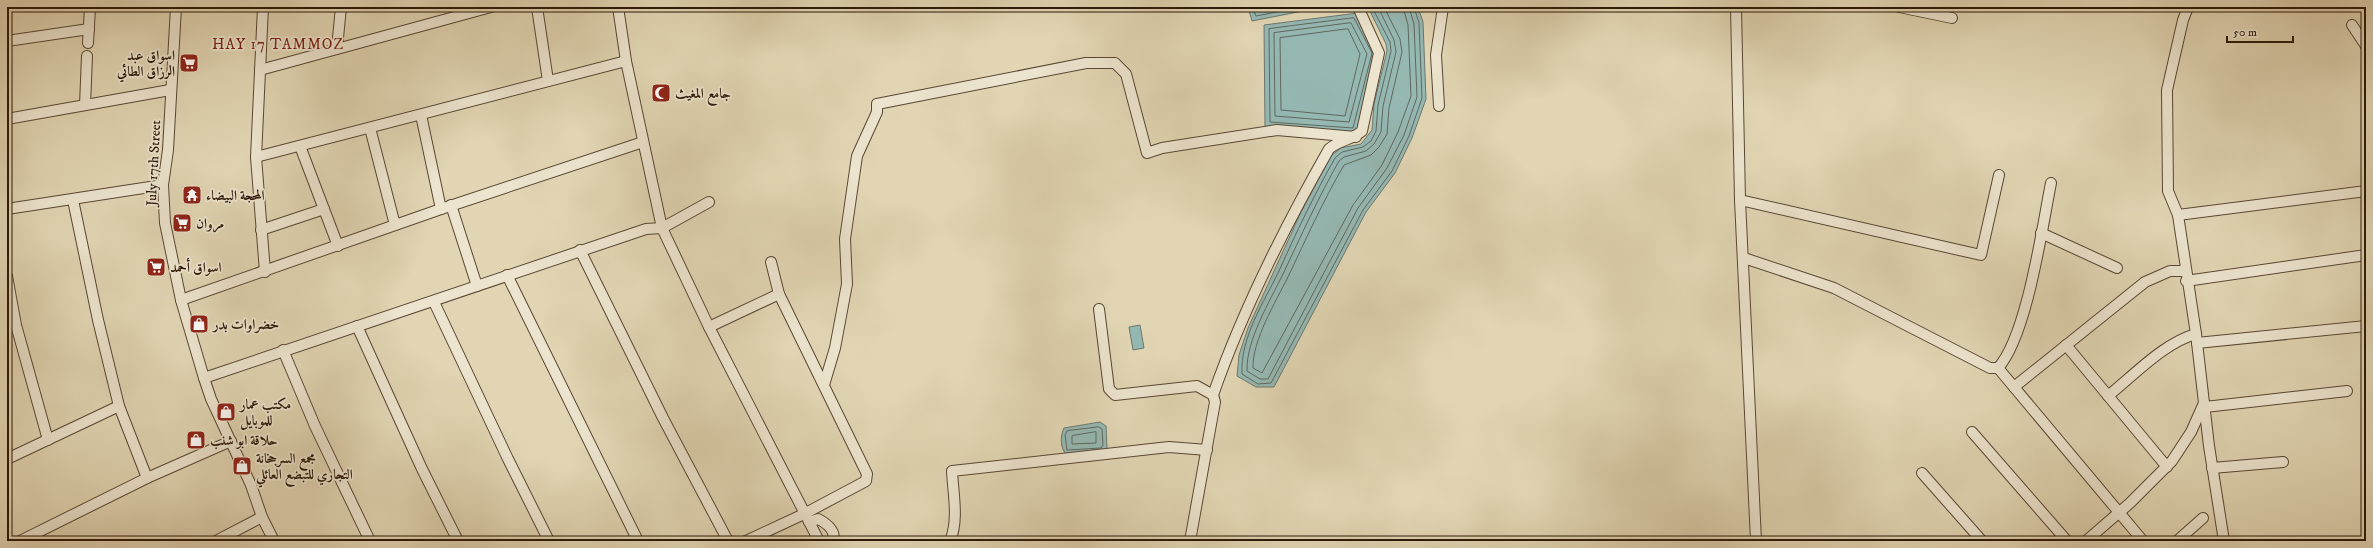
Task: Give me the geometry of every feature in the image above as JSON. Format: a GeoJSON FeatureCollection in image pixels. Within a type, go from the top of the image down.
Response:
{"type":"FeatureCollection","features":[{"type":"Feature","properties":{"kind":"street"},"geometry":{"type":"LineString","coordinates":[[88,43],[90,7]]}},
{"type":"Feature","properties":{"kind":"street","name":"July 17th Street"},"geometry":{"type":"LineString","coordinates":[[176,7],[170,90],[168,150],[163,185],[164,223],[180,300],[204,378],[230,441],[251,485],[262,517],[274,541]]}},
{"type":"Feature","properties":{"kind":"street"},"geometry":{"type":"LineString","coordinates":[[263,7],[256,157],[265,272]]}},
{"type":"Feature","properties":{"kind":"street"},"geometry":{"type":"LineString","coordinates":[[337,48],[341,7]]}},
{"type":"Feature","properties":{"kind":"street"},"geometry":{"type":"LineString","coordinates":[[260,70],[459,12],[491,7]]}},
{"type":"Feature","properties":{"kind":"street"},"geometry":{"type":"LineString","coordinates":[[537,7],[548,81]]}},
{"type":"Feature","properties":{"kind":"street"},"geometry":{"type":"LineString","coordinates":[[618,7],[626,61],[662,228],[709,327],[819,541]]}},
{"type":"Feature","properties":{"kind":"street"},"geometry":{"type":"LineString","coordinates":[[1213,396],[1231,343],[1279,239],[1329,148],[1334,144],[1356,137],[1362,131],[1379,53],[1358,7]]}},
{"type":"Feature","properties":{"kind":"street"},"geometry":{"type":"LineString","coordinates":[[1439,106],[1436,55],[1443,7]]}},
{"type":"Feature","properties":{"kind":"street"},"geometry":{"type":"LineString","coordinates":[[1736,7],[1740,200],[1744,258],[1749,419],[1756,541]]}},
{"type":"Feature","properties":{"kind":"street"},"geometry":{"type":"LineString","coordinates":[[1898,7],[1952,18]]}},
{"type":"Feature","properties":{"kind":"street"},"geometry":{"type":"LineString","coordinates":[[2188,7],[2183,20],[2167,90],[2168,192],[2178,215],[2196,338],[2212,468],[2224,541]]}},
{"type":"Feature","properties":{"kind":"street"},"geometry":{"type":"LineString","coordinates":[[2352,25],[2366,46]]}},
{"type":"Feature","properties":{"kind":"street"},"geometry":{"type":"LineString","coordinates":[[7,41],[89,29]]}},
{"type":"Feature","properties":{"kind":"street"},"geometry":{"type":"LineString","coordinates":[[84,105],[87,56]]}},
{"type":"Feature","properties":{"kind":"street"},"geometry":{"type":"LineString","coordinates":[[256,157],[626,61]]}},
{"type":"Feature","properties":{"kind":"street"},"geometry":{"type":"LineString","coordinates":[[824,385],[835,348],[847,284],[845,239],[857,156],[877,112],[877,104],[1086,63],[1115,63],[1126,74],[1147,153],[1162,148],[1277,130],[1356,137]]}},
{"type":"Feature","properties":{"kind":"street"},"geometry":{"type":"LineString","coordinates":[[7,119],[170,90]]}},
{"type":"Feature","properties":{"kind":"street"},"geometry":{"type":"LineString","coordinates":[[421,115],[441,208]]}},
{"type":"Feature","properties":{"kind":"street"},"geometry":{"type":"LineString","coordinates":[[370,128],[395,225]]}},
{"type":"Feature","properties":{"kind":"street"},"geometry":{"type":"LineString","coordinates":[[180,300],[265,272],[441,208],[643,142]]}},
{"type":"Feature","properties":{"kind":"street"},"geometry":{"type":"LineString","coordinates":[[300,146],[338,246]]}},
{"type":"Feature","properties":{"kind":"street"},"geometry":{"type":"LineString","coordinates":[[1740,200],[1981,255],[1999,175]]}},
{"type":"Feature","properties":{"kind":"street"},"geometry":{"type":"LineString","coordinates":[[1744,258],[1834,288],[1990,368],[1998,368],[2004,361],[2022,318],[2051,183]]}},
{"type":"Feature","properties":{"kind":"street"},"geometry":{"type":"LineString","coordinates":[[7,209],[163,185]]}},
{"type":"Feature","properties":{"kind":"street"},"geometry":{"type":"LineString","coordinates":[[2178,215],[2366,191]]}},
{"type":"Feature","properties":{"kind":"street"},"geometry":{"type":"LineString","coordinates":[[73,200],[98,320],[119,406],[147,478]]}},
{"type":"Feature","properties":{"kind":"street"},"geometry":{"type":"LineString","coordinates":[[204,378],[283,350],[434,302],[646,228],[662,228],[709,202]]}},
{"type":"Feature","properties":{"kind":"street"},"geometry":{"type":"LineString","coordinates":[[451,205],[477,286]]}},
{"type":"Feature","properties":{"kind":"street"},"geometry":{"type":"LineString","coordinates":[[261,230],[324,209]]}},
{"type":"Feature","properties":{"kind":"street"},"geometry":{"type":"LineString","coordinates":[[2041,233],[2117,268]]}},
{"type":"Feature","properties":{"kind":"street"},"geometry":{"type":"LineString","coordinates":[[580,250],[663,418],[728,541]]}},
{"type":"Feature","properties":{"kind":"street"},"geometry":{"type":"LineString","coordinates":[[2014,387],[2145,282],[2170,272],[2186,276],[2366,255]]}},
{"type":"Feature","properties":{"kind":"street"},"geometry":{"type":"LineString","coordinates":[[746,541],[806,518],[863,485],[866,481],[867,474],[779,294],[771,262]]}},
{"type":"Feature","properties":{"kind":"street"},"geometry":{"type":"LineString","coordinates":[[508,275],[638,541]]}},
{"type":"Feature","properties":{"kind":"street"},"geometry":{"type":"LineString","coordinates":[[7,276],[16,325],[48,440]]}},
{"type":"Feature","properties":{"kind":"street"},"geometry":{"type":"LineString","coordinates":[[709,327],[779,294]]}},
{"type":"Feature","properties":{"kind":"street"},"geometry":{"type":"LineString","coordinates":[[434,302],[484,409],[550,541]]}},
{"type":"Feature","properties":{"kind":"street"},"geometry":{"type":"LineString","coordinates":[[1099,309],[1109,389],[1115,395],[1198,386],[1213,396],[1216,402],[1190,541]]}},
{"type":"Feature","properties":{"kind":"street"},"geometry":{"type":"LineString","coordinates":[[357,326],[422,469],[458,541]]}},
{"type":"Feature","properties":{"kind":"street"},"geometry":{"type":"LineString","coordinates":[[2108,396],[2171,345],[2186,336],[2196,338],[2366,326]]}},
{"type":"Feature","properties":{"kind":"street"},"geometry":{"type":"LineString","coordinates":[[2066,345],[2167,467]]}},
{"type":"Feature","properties":{"kind":"street"},"geometry":{"type":"LineString","coordinates":[[283,350],[315,426],[370,541]]}},
{"type":"Feature","properties":{"kind":"street"},"geometry":{"type":"LineString","coordinates":[[1998,368],[2143,541]]}},
{"type":"Feature","properties":{"kind":"street"},"geometry":{"type":"LineString","coordinates":[[2204,405],[2347,391]]}},
{"type":"Feature","properties":{"kind":"street"},"geometry":{"type":"LineString","coordinates":[[2086,541],[2167,467],[2191,432],[2204,405]]}},
{"type":"Feature","properties":{"kind":"street"},"geometry":{"type":"LineString","coordinates":[[7,459],[119,406]]}},
{"type":"Feature","properties":{"kind":"street"},"geometry":{"type":"LineString","coordinates":[[1972,432],[2067,541]]}},
{"type":"Feature","properties":{"kind":"street"},"geometry":{"type":"LineString","coordinates":[[20,541],[147,478],[230,441]]}},
{"type":"Feature","properties":{"kind":"street"},"geometry":{"type":"LineString","coordinates":[[950,541],[953,533],[954,516],[952,471],[1163,448],[1207,450]]}},
{"type":"Feature","properties":{"kind":"street"},"geometry":{"type":"LineString","coordinates":[[2212,468],[2284,462]]}},
{"type":"Feature","properties":{"kind":"street"},"geometry":{"type":"LineString","coordinates":[[1922,473],[1982,541]]}},
{"type":"Feature","properties":{"kind":"street"},"geometry":{"type":"LineString","coordinates":[[216,541],[262,517]]}},
{"type":"Feature","properties":{"kind":"street"},"geometry":{"type":"LineString","coordinates":[[806,518],[818,519],[828,524],[834,534],[834,541]]}},
{"type":"Feature","properties":{"kind":"street"},"geometry":{"type":"LineString","coordinates":[[2177,541],[2203,518]]}},
{"type":"Feature","properties":{"kind":"water"},"geometry":{"type":"Polygon","coordinates":[[[1248,7],[1323,7],[1252,21],[1248,7]]]}},
{"type":"Feature","properties":{"kind":"water"},"geometry":{"type":"Polygon","coordinates":[[[1368,7],[1418,7],[1423,22],[1426,99],[1412,138],[1395,173],[1366,212],[1274,387],[1256,387],[1237,376],[1239,355],[1248,328],[1301,212],[1331,156],[1341,148],[1361,144],[1372,130],[1374,104],[1387,51],[1386,44],[1368,7]]]}},
{"type":"Feature","properties":{"kind":"water"},"geometry":{"type":"Polygon","coordinates":[[[1358,13],[1376,53],[1356,133],[1277,125],[1265,127],[1264,25],[1358,13]]]}},
{"type":"Feature","properties":{"kind":"water"},"geometry":{"type":"Polygon","coordinates":[[[1140,325],[1144,348],[1133,350],[1129,327],[1140,325]]]}},
{"type":"Feature","properties":{"kind":"water"},"geometry":{"type":"Polygon","coordinates":[[[1100,422],[1106,426],[1107,448],[1102,452],[1067,455],[1061,442],[1064,428],[1100,422]]]}},
{"type":"Feature","properties":{"kind":"place","name":"اسواق عبد الرزاق الطائي"},"geometry":{"type":"Point","coordinates":[189,63]}},
{"type":"Feature","properties":{"kind":"place","name":"جامع المغيث"},"geometry":{"type":"Point","coordinates":[661,93]}},
{"type":"Feature","properties":{"kind":"place","name":"المحجة البيضاء"},"geometry":{"type":"Point","coordinates":[192,195]}},
{"type":"Feature","properties":{"kind":"place","name":"مروان"},"geometry":{"type":"Point","coordinates":[182,223]}},
{"type":"Feature","properties":{"kind":"place","name":"اسواق أحمد"},"geometry":{"type":"Point","coordinates":[156,267]}},
{"type":"Feature","properties":{"kind":"place","name":"خضراوات بدر"},"geometry":{"type":"Point","coordinates":[199,324]}},
{"type":"Feature","properties":{"kind":"place","name":"مكتب عمار للموبايل"},"geometry":{"type":"Point","coordinates":[226,412]}},
{"type":"Feature","properties":{"kind":"place","name":"حلاقة ابو شنب"},"geometry":{"type":"Point","coordinates":[196,440]}},
{"type":"Feature","properties":{"kind":"place","name":"مجمع السرجخانة التجاري للتبضع العائلي"},"geometry":{"type":"Point","coordinates":[242,466]}},
{"type":"Feature","properties":{"kind":"district","name":"HAY 17 TAMMOZ"},"geometry":{"type":"Point","coordinates":[278,44]}}]}
